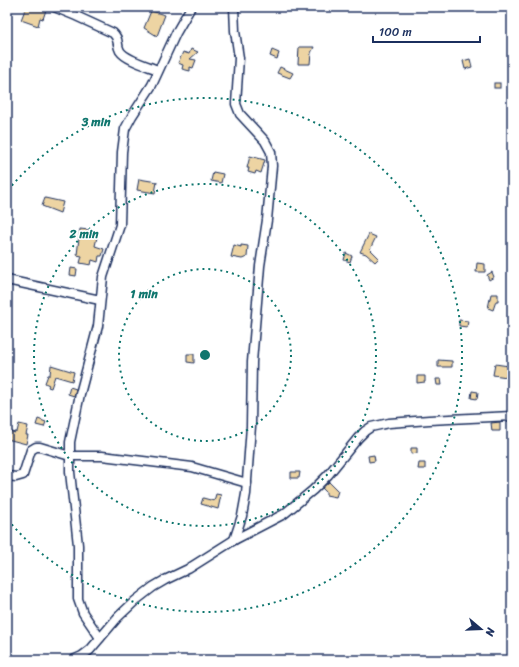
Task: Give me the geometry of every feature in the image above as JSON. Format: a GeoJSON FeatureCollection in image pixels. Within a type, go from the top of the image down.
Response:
{"type":"FeatureCollection","features":[{"type":"Feature","properties":{"kind":"street"},"geometry":{"type":"LineString","coordinates":[[54,7],[113,34],[118,38],[119,48],[125,56],[158,70]]}},
{"type":"Feature","properties":{"kind":"street"},"geometry":{"type":"LineString","coordinates":[[100,638],[82,613],[79,606],[78,545],[70,442],[98,326],[100,300],[105,272],[120,224],[122,152],[125,129],[152,85],[176,33],[191,7]]}},
{"type":"Feature","properties":{"kind":"street"},"geometry":{"type":"LineString","coordinates":[[234,7],[235,31],[239,58],[236,104],[240,114],[265,141],[271,152],[272,159],[269,200],[260,266],[252,362],[251,426],[247,483],[242,516],[234,540]]}},
{"type":"Feature","properties":{"kind":"street"},"geometry":{"type":"LineString","coordinates":[[7,280],[100,300]]}},
{"type":"Feature","properties":{"kind":"street"},"geometry":{"type":"LineString","coordinates":[[73,660],[88,657],[100,638],[130,606],[153,587],[188,570],[234,540],[284,514],[298,504],[328,475],[361,434],[371,427],[429,420],[512,416]]}},
{"type":"Feature","properties":{"kind":"street"},"geometry":{"type":"LineString","coordinates":[[7,476],[16,477],[23,475],[29,453],[36,448],[44,448],[70,456],[102,456],[192,466],[247,483]]}},
{"type":"Feature","properties":{"kind":"building"},"geometry":{"type":"Polygon","coordinates":[[[26,7],[38,7],[46,10],[43,19],[40,18],[38,26],[21,20],[26,7]]]}},
{"type":"Feature","properties":{"kind":"building"},"geometry":{"type":"Polygon","coordinates":[[[151,11],[165,15],[157,36],[144,28],[151,11]]]}},
{"type":"Feature","properties":{"kind":"building"},"geometry":{"type":"Polygon","coordinates":[[[299,47],[314,47],[311,53],[310,64],[298,64],[299,47]]]}},
{"type":"Feature","properties":{"kind":"building"},"geometry":{"type":"Polygon","coordinates":[[[191,49],[198,52],[190,59],[196,60],[193,68],[190,67],[190,71],[182,69],[183,65],[178,63],[183,52],[189,54],[191,49]]]}},
{"type":"Feature","properties":{"kind":"building"},"geometry":{"type":"Polygon","coordinates":[[[272,50],[279,53],[277,59],[270,56],[272,50]]]}},
{"type":"Feature","properties":{"kind":"building"},"geometry":{"type":"Polygon","coordinates":[[[470,59],[472,67],[465,69],[463,61],[470,59]]]}},
{"type":"Feature","properties":{"kind":"building"},"geometry":{"type":"Polygon","coordinates":[[[280,67],[293,73],[290,78],[277,73],[280,67]]]}},
{"type":"Feature","properties":{"kind":"building"},"geometry":{"type":"Polygon","coordinates":[[[494,83],[500,83],[500,88],[494,88],[494,83]]]}},
{"type":"Feature","properties":{"kind":"building"},"geometry":{"type":"Polygon","coordinates":[[[250,156],[265,160],[261,173],[256,171],[255,174],[248,172],[249,168],[247,168],[250,156]]]}},
{"type":"Feature","properties":{"kind":"building"},"geometry":{"type":"Polygon","coordinates":[[[213,172],[223,174],[221,183],[211,181],[213,172]]]}},
{"type":"Feature","properties":{"kind":"building"},"geometry":{"type":"Polygon","coordinates":[[[139,179],[157,182],[155,193],[137,190],[139,179]]]}},
{"type":"Feature","properties":{"kind":"building"},"geometry":{"type":"Polygon","coordinates":[[[45,198],[63,202],[60,213],[42,206],[45,198]]]}},
{"type":"Feature","properties":{"kind":"building"},"geometry":{"type":"Polygon","coordinates":[[[80,229],[89,230],[89,236],[97,237],[95,246],[104,249],[102,256],[99,256],[98,262],[92,260],[91,265],[80,263],[82,256],[77,255],[80,229]]]}},
{"type":"Feature","properties":{"kind":"building"},"geometry":{"type":"Polygon","coordinates":[[[369,234],[376,237],[370,249],[379,258],[375,262],[366,254],[360,252],[369,234]]]}},
{"type":"Feature","properties":{"kind":"building"},"geometry":{"type":"Polygon","coordinates":[[[234,245],[241,247],[241,245],[248,246],[247,257],[242,259],[231,257],[234,245]]]}},
{"type":"Feature","properties":{"kind":"building"},"geometry":{"type":"Polygon","coordinates":[[[346,253],[352,256],[350,262],[344,260],[346,253]]]}},
{"type":"Feature","properties":{"kind":"building"},"geometry":{"type":"Polygon","coordinates":[[[477,263],[485,264],[485,272],[476,272],[477,263]]]}},
{"type":"Feature","properties":{"kind":"building"},"geometry":{"type":"Polygon","coordinates":[[[71,268],[77,269],[76,276],[70,275],[71,268]]]}},
{"type":"Feature","properties":{"kind":"building"},"geometry":{"type":"Polygon","coordinates":[[[492,272],[494,277],[489,280],[487,275],[492,272]]]}},
{"type":"Feature","properties":{"kind":"building"},"geometry":{"type":"Polygon","coordinates":[[[491,294],[498,294],[498,301],[496,301],[493,310],[488,308],[491,294]]]}},
{"type":"Feature","properties":{"kind":"building"},"geometry":{"type":"Polygon","coordinates":[[[459,320],[468,321],[467,327],[459,326],[459,320]]]}},
{"type":"Feature","properties":{"kind":"building"},"geometry":{"type":"Polygon","coordinates":[[[187,354],[194,354],[194,363],[187,362],[187,354]]]}},
{"type":"Feature","properties":{"kind":"building"},"geometry":{"type":"Polygon","coordinates":[[[438,360],[452,361],[452,367],[438,367],[438,360]]]}},
{"type":"Feature","properties":{"kind":"building"},"geometry":{"type":"Polygon","coordinates":[[[495,364],[509,366],[507,377],[493,375],[495,364]]]}},
{"type":"Feature","properties":{"kind":"building"},"geometry":{"type":"Polygon","coordinates":[[[51,365],[74,372],[72,381],[55,376],[51,388],[48,387],[49,385],[45,383],[48,375],[50,375],[51,365]]]}},
{"type":"Feature","properties":{"kind":"building"},"geometry":{"type":"Polygon","coordinates":[[[417,376],[425,376],[425,382],[417,383],[417,376]]]}},
{"type":"Feature","properties":{"kind":"building"},"geometry":{"type":"Polygon","coordinates":[[[436,379],[441,379],[442,385],[437,385],[436,379]]]}},
{"type":"Feature","properties":{"kind":"building"},"geometry":{"type":"Polygon","coordinates":[[[70,387],[76,389],[74,396],[68,394],[70,387]]]}},
{"type":"Feature","properties":{"kind":"building"},"geometry":{"type":"Polygon","coordinates":[[[472,391],[478,392],[477,399],[471,398],[472,391]]]}},
{"type":"Feature","properties":{"kind":"building"},"geometry":{"type":"Polygon","coordinates":[[[38,419],[46,422],[44,427],[36,425],[38,419]]]}},
{"type":"Feature","properties":{"kind":"building"},"geometry":{"type":"Polygon","coordinates":[[[500,422],[500,431],[492,431],[491,423],[500,422]]]}},
{"type":"Feature","properties":{"kind":"building"},"geometry":{"type":"Polygon","coordinates":[[[19,424],[28,426],[26,444],[7,439],[7,430],[15,433],[17,432],[19,424]]]}},
{"type":"Feature","properties":{"kind":"building"},"geometry":{"type":"Polygon","coordinates":[[[411,448],[417,448],[417,453],[411,454],[411,448]]]}},
{"type":"Feature","properties":{"kind":"building"},"geometry":{"type":"Polygon","coordinates":[[[374,455],[375,461],[369,462],[368,456],[374,455]]]}},
{"type":"Feature","properties":{"kind":"building"},"geometry":{"type":"Polygon","coordinates":[[[419,463],[425,463],[425,469],[418,469],[419,463]]]}},
{"type":"Feature","properties":{"kind":"building"},"geometry":{"type":"Polygon","coordinates":[[[291,472],[300,472],[299,478],[291,478],[291,472]]]}},
{"type":"Feature","properties":{"kind":"building"},"geometry":{"type":"Polygon","coordinates":[[[329,482],[338,491],[336,497],[326,495],[326,492],[322,488],[329,482]]]}},
{"type":"Feature","properties":{"kind":"building"},"geometry":{"type":"Polygon","coordinates":[[[216,494],[221,495],[218,509],[201,504],[203,498],[214,501],[216,494]]]}}]}
